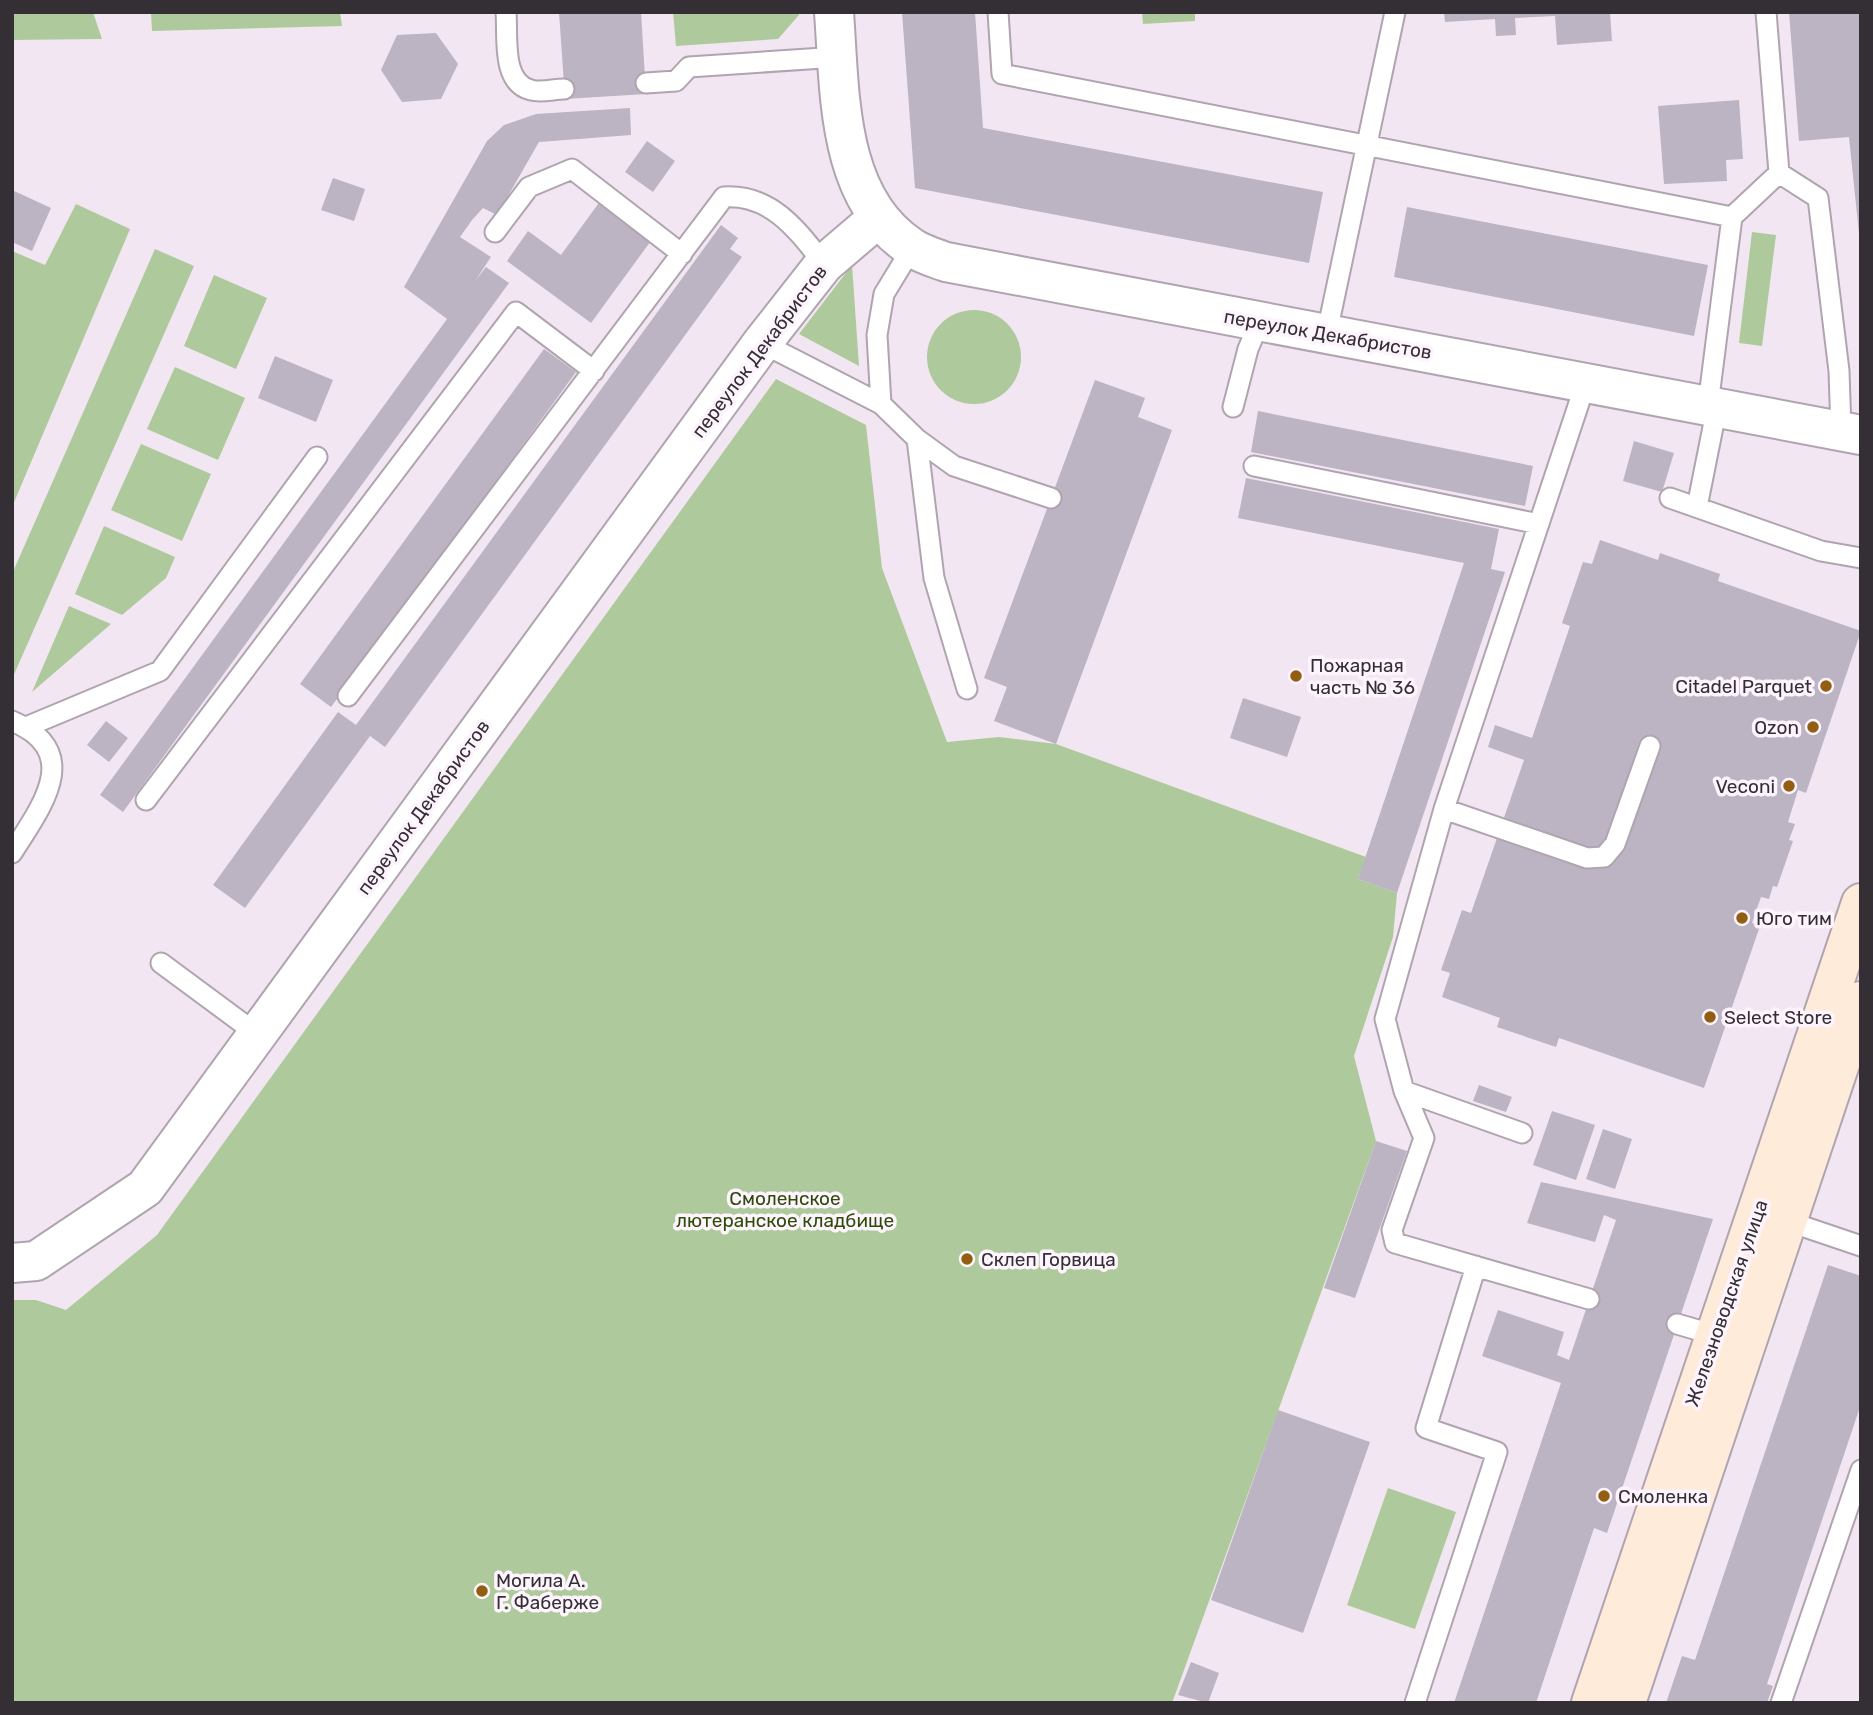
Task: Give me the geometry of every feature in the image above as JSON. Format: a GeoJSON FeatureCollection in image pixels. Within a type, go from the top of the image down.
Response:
{"type":"FeatureCollection","features":[{"type":"Feature","properties":{"kind":"street"},"geometry":{"type":"LineString","coordinates":[[834,12],[842,120],[856,174],[878,218]]}},
{"type":"Feature","properties":{"kind":"street","name":"переулок Декабристов"},"geometry":{"type":"LineString","coordinates":[[12,1264],[36,1261],[145,1188],[762,343],[824,264],[878,218],[912,248],[946,262],[1851,433]]}},
{"type":"Feature","properties":{"kind":"street","name":"Железноводская улица"},"geometry":{"type":"LineString","coordinates":[[1592,1702],[1861,903]]}},
{"type":"Feature","properties":{"kind":"street","name":"Железноводская улица"},"geometry":{"type":"LineString","coordinates":[[1626,1703],[1861,1000]]}},
{"type":"Feature","properties":{"kind":"lane"},"geometry":{"type":"LineString","coordinates":[[506,12],[510,72],[518,85],[533,91],[564,89]]}},
{"type":"Feature","properties":{"kind":"lane"},"geometry":{"type":"LineString","coordinates":[[998,12],[1002,74],[1732,217]]}},
{"type":"Feature","properties":{"kind":"lane"},"geometry":{"type":"LineString","coordinates":[[1327,332],[1395,12]]}},
{"type":"Feature","properties":{"kind":"lane"},"geometry":{"type":"LineString","coordinates":[[1766,12],[1779,173]]}},
{"type":"Feature","properties":{"kind":"lane"},"geometry":{"type":"LineString","coordinates":[[646,83],[676,81],[689,67],[838,57]]}},
{"type":"Feature","properties":{"kind":"lane"},"geometry":{"type":"LineString","coordinates":[[495,232],[529,187],[572,169],[682,254]]}},
{"type":"Feature","properties":{"kind":"lane"},"geometry":{"type":"LineString","coordinates":[[1697,507],[1712,406],[1732,217],[1779,173]]}},
{"type":"Feature","properties":{"kind":"lane"},"geometry":{"type":"LineString","coordinates":[[1779,173],[1818,198],[1839,371],[1851,433]]}},
{"type":"Feature","properties":{"kind":"lane"},"geometry":{"type":"LineString","coordinates":[[348,696],[724,197],[742,196],[788,219],[824,264]]}},
{"type":"Feature","properties":{"kind":"lane"},"geometry":{"type":"LineString","coordinates":[[881,404],[877,335],[884,294],[912,248]]}},
{"type":"Feature","properties":{"kind":"lane"},"geometry":{"type":"LineString","coordinates":[[146,800],[516,312],[594,371]]}},
{"type":"Feature","properties":{"kind":"lane"},"geometry":{"type":"LineString","coordinates":[[1233,407],[1248,349],[1260,321]]}},
{"type":"Feature","properties":{"kind":"lane"},"geometry":{"type":"LineString","coordinates":[[762,343],[881,404],[917,439],[954,466],[1051,498]]}},
{"type":"Feature","properties":{"kind":"lane"},"geometry":{"type":"LineString","coordinates":[[1586,382],[1444,809],[1385,1019],[1404,1091],[1424,1138],[1392,1230],[1395,1243],[1590,1299]]}},
{"type":"Feature","properties":{"kind":"lane"},"geometry":{"type":"LineString","coordinates":[[917,439],[934,578],[967,689]]}},
{"type":"Feature","properties":{"kind":"lane"},"geometry":{"type":"LineString","coordinates":[[19,724],[160,671],[317,457]]}},
{"type":"Feature","properties":{"kind":"lane"},"geometry":{"type":"LineString","coordinates":[[1254,466],[1539,524]]}},
{"type":"Feature","properties":{"kind":"lane"},"geometry":{"type":"LineString","coordinates":[[1670,498],[1821,551],[1861,558]]}},
{"type":"Feature","properties":{"kind":"lane"},"geometry":{"type":"LineString","coordinates":[[12,853],[47,797],[54,772],[45,744],[19,724]]}},
{"type":"Feature","properties":{"kind":"lane"},"geometry":{"type":"LineString","coordinates":[[1444,809],[1587,858],[1604,857],[1615,844],[1650,746]]}},
{"type":"Feature","properties":{"kind":"lane"},"geometry":{"type":"LineString","coordinates":[[161,963],[257,1034]]}},
{"type":"Feature","properties":{"kind":"lane"},"geometry":{"type":"LineString","coordinates":[[1404,1091],[1522,1133]]}},
{"type":"Feature","properties":{"kind":"lane"},"geometry":{"type":"LineString","coordinates":[[1787,1221],[1861,1246]]}},
{"type":"Feature","properties":{"kind":"lane"},"geometry":{"type":"LineString","coordinates":[[1415,1703],[1497,1451],[1426,1428],[1476,1266]]}},
{"type":"Feature","properties":{"kind":"lane"},"geometry":{"type":"LineString","coordinates":[[1677,1324],[1715,1335]]}},
{"type":"Feature","properties":{"kind":"lane"},"geometry":{"type":"LineString","coordinates":[[1781,1703],[1854,1514],[1861,1470]]}},
{"type":"Feature","properties":{"kind":"green space"},"geometry":{"type":"Polygon","coordinates":[[[12,12],[93,12],[102,39],[12,40],[12,12]]]}},
{"type":"Feature","properties":{"kind":"green space"},"geometry":{"type":"Polygon","coordinates":[[[151,12],[340,12],[342,26],[152,31],[151,12]]]}},
{"type":"Feature","properties":{"kind":"green space"},"geometry":{"type":"Polygon","coordinates":[[[673,12],[798,12],[799,15],[778,39],[676,46],[673,12]]]}},
{"type":"Feature","properties":{"kind":"green space"},"geometry":{"type":"Polygon","coordinates":[[[1142,12],[1195,12],[1195,21],[1143,24],[1142,12]]]}},
{"type":"Feature","properties":{"kind":"green space"},"geometry":{"type":"Polygon","coordinates":[[[76,204],[130,229],[12,507],[12,251],[45,265],[76,204]]]}},
{"type":"Feature","properties":{"kind":"green space"},"geometry":{"type":"Polygon","coordinates":[[[1752,232],[1776,235],[1762,346],[1739,343],[1752,232]]]}},
{"type":"Feature","properties":{"kind":"green space"},"geometry":{"type":"Polygon","coordinates":[[[155,249],[194,266],[12,679],[12,574],[155,249]]]}},
{"type":"Feature","properties":{"kind":"green space"},"geometry":{"type":"Polygon","coordinates":[[[852,265],[859,366],[799,334],[852,265]]]}},
{"type":"Feature","properties":{"kind":"green space"},"geometry":{"type":"Polygon","coordinates":[[[214,275],[267,298],[236,369],[184,346],[214,275]]]}},
{"type":"Feature","properties":{"kind":"green space"},"geometry":{"type":"Polygon","coordinates":[[[974,310],[992,313],[1007,324],[1018,339],[1021,357],[1018,375],[1007,390],[992,401],[974,404],[956,401],[941,390],[930,375],[927,357],[930,339],[941,324],[956,313],[974,310]]]}},
{"type":"Feature","properties":{"kind":"green space"},"geometry":{"type":"Polygon","coordinates":[[[175,367],[245,398],[218,460],[147,429],[175,367]]]}},
{"type":"Feature","properties":{"kind":"green space","name":"Смоленское лютеранское кладбище"},"geometry":{"type":"Polygon","coordinates":[[[776,379],[866,425],[882,568],[947,742],[999,737],[1056,744],[1366,857],[1358,879],[1397,893],[1393,937],[1354,1056],[1376,1141],[1172,1703],[12,1703],[12,1300],[36,1300],[66,1310],[157,1235],[776,379]]]}},
{"type":"Feature","properties":{"kind":"green space"},"geometry":{"type":"Polygon","coordinates":[[[141,444],[211,474],[182,541],[111,510],[141,444]]]}},
{"type":"Feature","properties":{"kind":"green space"},"geometry":{"type":"Polygon","coordinates":[[[104,526],[175,557],[166,578],[122,615],[75,594],[104,526]]]}},
{"type":"Feature","properties":{"kind":"green space"},"geometry":{"type":"Polygon","coordinates":[[[69,606],[111,624],[32,692],[69,606]]]}},
{"type":"Feature","properties":{"kind":"green space"},"geometry":{"type":"Polygon","coordinates":[[[1388,1488],[1456,1512],[1415,1629],[1347,1605],[1388,1488]]]}},
{"type":"Feature","properties":{"kind":"building"},"geometry":{"type":"Polygon","coordinates":[[[559,12],[641,12],[646,94],[565,99],[559,12]]]}},
{"type":"Feature","properties":{"kind":"building"},"geometry":{"type":"Polygon","coordinates":[[[902,12],[975,12],[983,128],[1323,192],[1309,263],[915,188],[902,12]]]}},
{"type":"Feature","properties":{"kind":"building"},"geometry":{"type":"Polygon","coordinates":[[[1444,12],[1610,12],[1612,41],[1557,45],[1555,16],[1515,18],[1516,35],[1496,36],[1495,19],[1445,22],[1444,12]]]}},
{"type":"Feature","properties":{"kind":"building"},"geometry":{"type":"Polygon","coordinates":[[[1789,12],[1861,12],[1861,253],[1849,137],[1799,141],[1789,12]]]}},
{"type":"Feature","properties":{"kind":"building"},"geometry":{"type":"Polygon","coordinates":[[[436,33],[458,64],[441,99],[402,102],[381,70],[397,35],[436,33]]]}},
{"type":"Feature","properties":{"kind":"building"},"geometry":{"type":"Polygon","coordinates":[[[1739,100],[1743,159],[1726,160],[1727,181],[1664,184],[1658,106],[1739,100]]]}},
{"type":"Feature","properties":{"kind":"building"},"geometry":{"type":"Polygon","coordinates":[[[630,108],[631,135],[539,142],[497,215],[483,208],[472,220],[460,237],[491,257],[475,281],[486,267],[509,283],[123,812],[100,795],[447,319],[404,287],[487,141],[504,125],[536,114],[630,108]]]}},
{"type":"Feature","properties":{"kind":"building"},"geometry":{"type":"Polygon","coordinates":[[[647,141],[675,161],[653,192],[625,172],[647,141]]]}},
{"type":"Feature","properties":{"kind":"building"},"geometry":{"type":"Polygon","coordinates":[[[333,178],[365,189],[354,221],[321,210],[333,178]]]}},
{"type":"Feature","properties":{"kind":"building"},"geometry":{"type":"Polygon","coordinates":[[[12,190],[51,208],[32,251],[12,242],[12,190]]]}},
{"type":"Feature","properties":{"kind":"building"},"geometry":{"type":"Polygon","coordinates":[[[601,200],[653,238],[591,323],[507,261],[528,231],[561,255],[601,200]]]}},
{"type":"Feature","properties":{"kind":"building"},"geometry":{"type":"Polygon","coordinates":[[[1407,207],[1708,265],[1694,336],[1394,277],[1407,207]]]}},
{"type":"Feature","properties":{"kind":"building"},"geometry":{"type":"Polygon","coordinates":[[[721,225],[738,238],[730,249],[742,257],[385,747],[370,736],[245,908],[213,885],[338,712],[356,725],[721,225]]]}},
{"type":"Feature","properties":{"kind":"building"},"geometry":{"type":"Polygon","coordinates":[[[544,349],[576,372],[331,707],[300,684],[544,349]]]}},
{"type":"Feature","properties":{"kind":"building"},"geometry":{"type":"Polygon","coordinates":[[[275,356],[333,380],[316,422],[258,398],[275,356]]]}},
{"type":"Feature","properties":{"kind":"building"},"geometry":{"type":"Polygon","coordinates":[[[1095,380],[1145,398],[1138,417],[1172,430],[1056,744],[994,721],[1007,687],[984,678],[1095,380]]]}},
{"type":"Feature","properties":{"kind":"building"},"geometry":{"type":"Polygon","coordinates":[[[1258,411],[1533,466],[1525,506],[1251,452],[1258,411]]]}},
{"type":"Feature","properties":{"kind":"building"},"geometry":{"type":"Polygon","coordinates":[[[1634,441],[1674,453],[1662,492],[1623,481],[1634,441]]]}},
{"type":"Feature","properties":{"kind":"building"},"geometry":{"type":"Polygon","coordinates":[[[1246,478],[1499,529],[1491,569],[1505,572],[1397,893],[1358,879],[1464,563],[1238,518],[1246,478]]]}},
{"type":"Feature","properties":{"kind":"building"},"geometry":{"type":"Polygon","coordinates":[[[1600,540],[1658,560],[1660,553],[1720,574],[1718,581],[1861,631],[1806,793],[1798,790],[1788,822],[1795,824],[1789,840],[1793,841],[1777,887],[1773,886],[1769,899],[1761,897],[1752,923],[1760,926],[1704,1088],[1559,1038],[1556,1047],[1497,1027],[1500,1018],[1442,997],[1450,973],[1441,970],[1462,910],[1471,913],[1524,760],[1488,747],[1495,725],[1532,738],[1570,626],[1562,623],[1583,562],[1592,564],[1600,540]]]}},
{"type":"Feature","properties":{"kind":"building"},"geometry":{"type":"Polygon","coordinates":[[[1243,698],[1301,717],[1287,757],[1230,738],[1243,698]]]}},
{"type":"Feature","properties":{"kind":"building"},"geometry":{"type":"Polygon","coordinates":[[[106,721],[128,738],[109,762],[87,745],[106,721]]]}},
{"type":"Feature","properties":{"kind":"building"},"geometry":{"type":"Polygon","coordinates":[[[1479,1085],[1512,1097],[1506,1112],[1473,1101],[1479,1085]]]}},
{"type":"Feature","properties":{"kind":"building"},"geometry":{"type":"Polygon","coordinates":[[[1552,1111],[1595,1125],[1576,1180],[1533,1165],[1552,1111]]]}},
{"type":"Feature","properties":{"kind":"building"},"geometry":{"type":"Polygon","coordinates":[[[1603,1129],[1632,1139],[1615,1189],[1586,1179],[1603,1129]]]}},
{"type":"Feature","properties":{"kind":"building"},"geometry":{"type":"Polygon","coordinates":[[[1376,1141],[1407,1151],[1355,1298],[1324,1288],[1376,1141]]]}},
{"type":"Feature","properties":{"kind":"building"},"geometry":{"type":"Polygon","coordinates":[[[1541,1182],[1713,1219],[1607,1533],[1594,1528],[1536,1703],[1454,1703],[1561,1383],[1482,1356],[1498,1310],[1564,1332],[1557,1355],[1569,1360],[1616,1220],[1604,1215],[1595,1242],[1527,1223],[1541,1182]]]}},
{"type":"Feature","properties":{"kind":"building"},"geometry":{"type":"Polygon","coordinates":[[[1828,1265],[1861,1276],[1861,1404],[1767,1684],[1773,1686],[1767,1703],[1666,1703],[1682,1656],[1695,1660],[1828,1265]]]}},
{"type":"Feature","properties":{"kind":"building"},"geometry":{"type":"Polygon","coordinates":[[[1278,1410],[1370,1442],[1303,1633],[1211,1600],[1278,1410]]]}},
{"type":"Feature","properties":{"kind":"building"},"geometry":{"type":"Polygon","coordinates":[[[1191,1662],[1219,1673],[1208,1703],[1178,1695],[1191,1662]]]}},
{"type":"Feature","properties":{"kind":"place","name":"Пожарная часть № 36"},"geometry":{"type":"Point","coordinates":[1296,676]}},
{"type":"Feature","properties":{"kind":"place","name":"Citadel Parquet"},"geometry":{"type":"Point","coordinates":[1826,686]}},
{"type":"Feature","properties":{"kind":"place","name":"Ozon"},"geometry":{"type":"Point","coordinates":[1813,727]}},
{"type":"Feature","properties":{"kind":"place","name":"Veconi"},"geometry":{"type":"Point","coordinates":[1789,786]}},
{"type":"Feature","properties":{"kind":"place","name":"Юго тим"},"geometry":{"type":"Point","coordinates":[1742,918]}},
{"type":"Feature","properties":{"kind":"place","name":"Select Store"},"geometry":{"type":"Point","coordinates":[1710,1017]}},
{"type":"Feature","properties":{"kind":"place","name":"Склеп Горвица"},"geometry":{"type":"Point","coordinates":[967,1259]}},
{"type":"Feature","properties":{"kind":"place","name":"Смоленка"},"geometry":{"type":"Point","coordinates":[1604,1496]}},
{"type":"Feature","properties":{"kind":"place","name":"Могила А. Г. Фаберже"},"geometry":{"type":"Point","coordinates":[482,1591]}}]}
